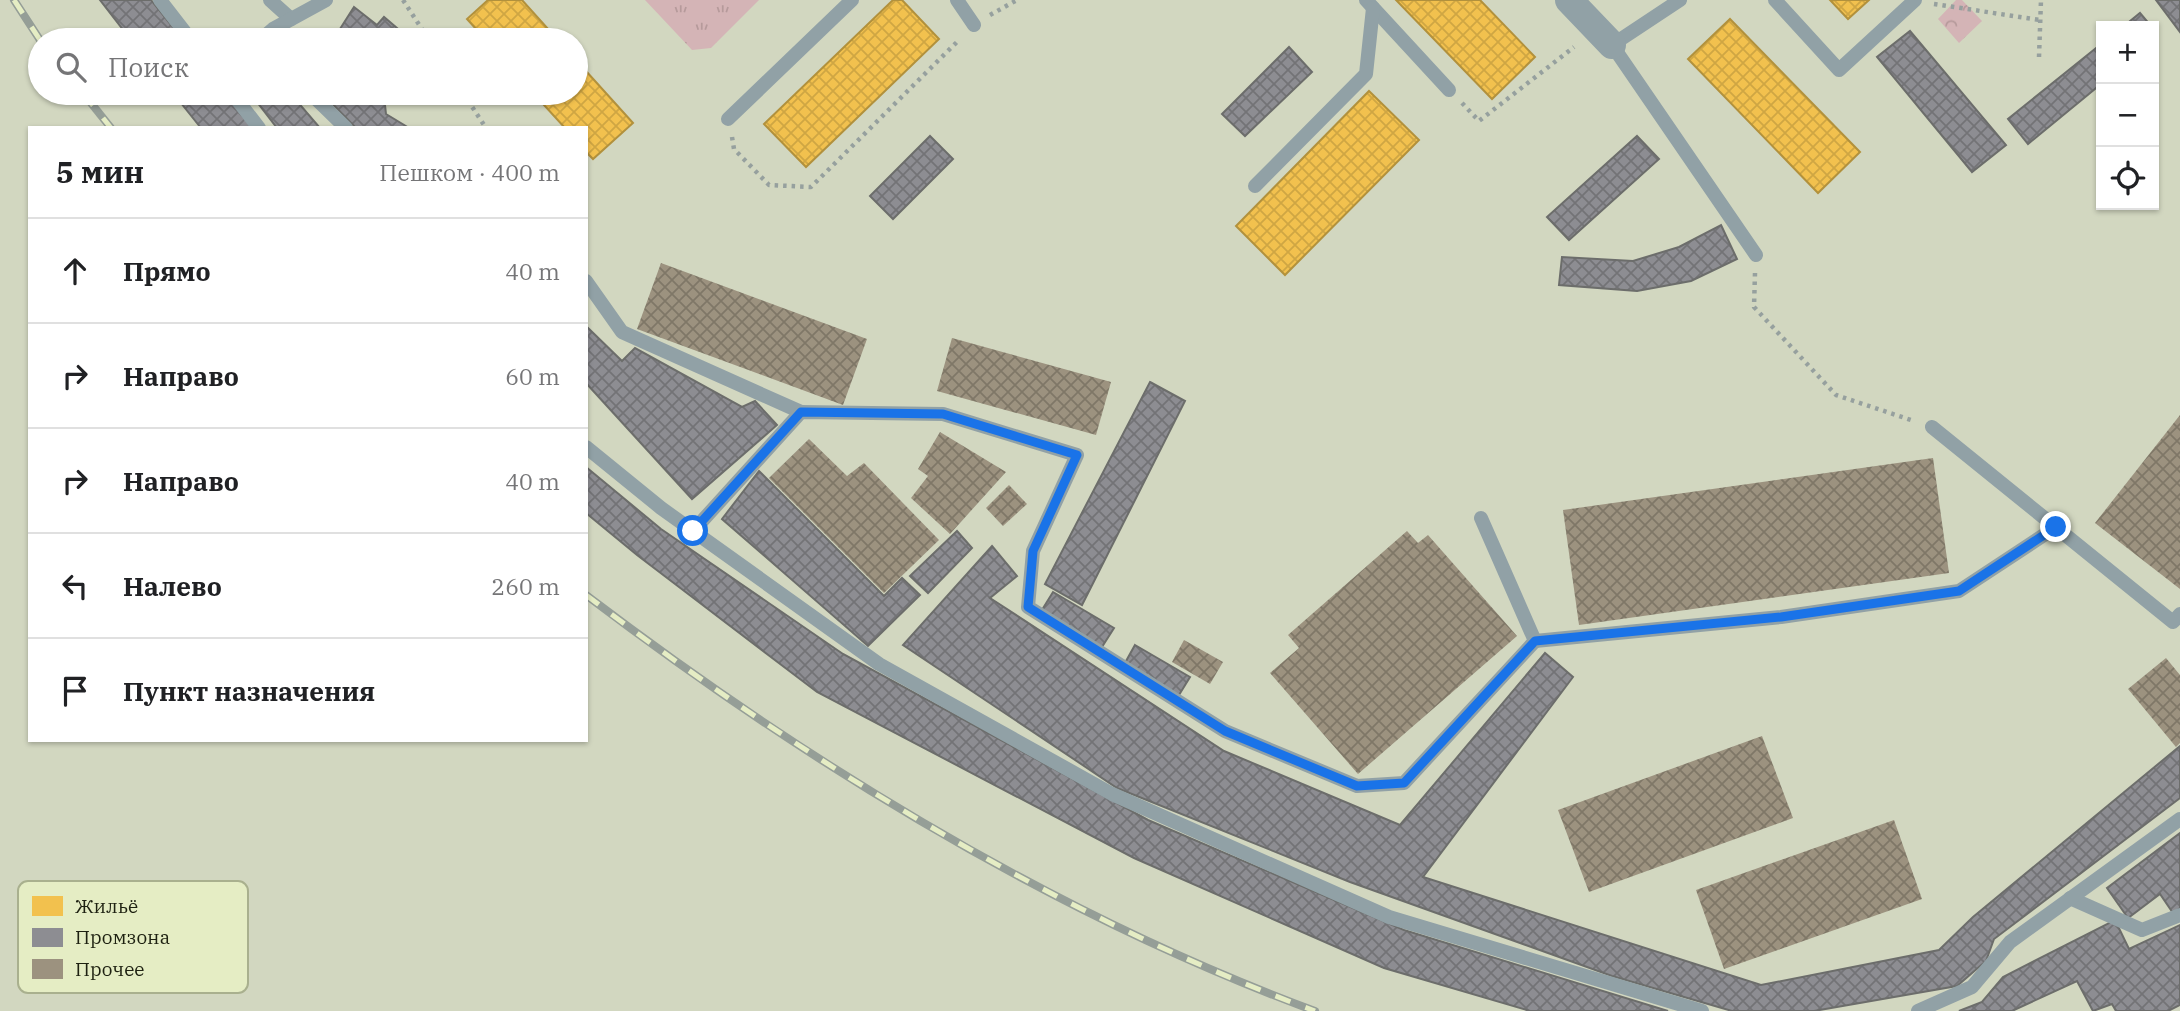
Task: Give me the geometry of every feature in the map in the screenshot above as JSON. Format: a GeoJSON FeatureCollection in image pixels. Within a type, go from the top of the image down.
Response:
{"type":"FeatureCollection","features":[{"type":"Feature","properties":{"kind":"street"},"geometry":{"type":"LineString","coordinates":[[1569,0],[1604,37]]}},
{"type":"Feature","properties":{"kind":"lane"},"geometry":{"type":"LineString","coordinates":[[160,0],[182,28]]}},
{"type":"Feature","properties":{"kind":"lane"},"geometry":{"type":"LineString","coordinates":[[270,0],[291,19]]}},
{"type":"Feature","properties":{"kind":"lane"},"geometry":{"type":"LineString","coordinates":[[283,28],[291,19],[326,0]]}},
{"type":"Feature","properties":{"kind":"lane"},"geometry":{"type":"LineString","coordinates":[[728,119],[852,0]]}},
{"type":"Feature","properties":{"kind":"lane"},"geometry":{"type":"LineString","coordinates":[[957,0],[974,25]]}},
{"type":"Feature","properties":{"kind":"lane"},"geometry":{"type":"LineString","coordinates":[[1680,0],[1604,37],[1756,255]]}},
{"type":"Feature","properties":{"kind":"lane"},"geometry":{"type":"LineString","coordinates":[[1775,0],[1839,70],[1914,1]]}},
{"type":"Feature","properties":{"kind":"lane"},"geometry":{"type":"LineString","coordinates":[[1370,4],[1449,90]]}},
{"type":"Feature","properties":{"kind":"lane"},"geometry":{"type":"LineString","coordinates":[[1255,186],[1366,74],[1370,4]]}},
{"type":"Feature","properties":{"kind":"lane"},"geometry":{"type":"LineString","coordinates":[[242,105],[258,126]]}},
{"type":"Feature","properties":{"kind":"lane"},"geometry":{"type":"LineString","coordinates":[[322,105],[344,126]]}},
{"type":"Feature","properties":{"kind":"lane"},"geometry":{"type":"LineString","coordinates":[[588,284],[622,332],[801,412],[943,414],[1077,455],[1033,551],[1028,607],[1225,731],[1357,786],[1404,783],[1535,641],[1781,617],[1959,591],[2056,527]]}},
{"type":"Feature","properties":{"kind":"lane"},"geometry":{"type":"LineString","coordinates":[[693,531],[801,412]]}},
{"type":"Feature","properties":{"kind":"lane"},"geometry":{"type":"LineString","coordinates":[[1932,427],[2173,622],[2180,614]]}},
{"type":"Feature","properties":{"kind":"lane"},"geometry":{"type":"LineString","coordinates":[[588,449],[693,531],[879,664],[1112,794],[1389,917],[1702,1011]]}},
{"type":"Feature","properties":{"kind":"lane"},"geometry":{"type":"LineString","coordinates":[[1481,518],[1535,641]]}},
{"type":"Feature","properties":{"kind":"lane"},"geometry":{"type":"LineString","coordinates":[[1918,1011],[1972,988],[2010,942],[2180,819]]}},
{"type":"Feature","properties":{"kind":"lane"},"geometry":{"type":"LineString","coordinates":[[2070,898],[2142,930],[2180,915]]}},
{"type":"Feature","properties":{"kind":"path"},"geometry":{"type":"LineString","coordinates":[[403,0],[421,28]]}},
{"type":"Feature","properties":{"kind":"path"},"geometry":{"type":"LineString","coordinates":[[728,119],[734,149],[769,185],[811,187],[974,25],[1017,0]]}},
{"type":"Feature","properties":{"kind":"path"},"geometry":{"type":"LineString","coordinates":[[2039,57],[2041,0]]}},
{"type":"Feature","properties":{"kind":"path"},"geometry":{"type":"LineString","coordinates":[[1914,1],[2040,20]]}},
{"type":"Feature","properties":{"kind":"path"},"geometry":{"type":"LineString","coordinates":[[1449,90],[1479,121],[1604,37]]}},
{"type":"Feature","properties":{"kind":"path"},"geometry":{"type":"LineString","coordinates":[[471,105],[485,126]]}},
{"type":"Feature","properties":{"kind":"path"},"geometry":{"type":"LineString","coordinates":[[1756,255],[1754,307],[1836,395],[1932,427]]}},
{"type":"Feature","properties":{"kind":"green space"},"geometry":{"type":"Polygon","coordinates":[[[645,0],[759,0],[711,48],[692,50],[645,0]]]}},
{"type":"Feature","properties":{"kind":"green space"},"geometry":{"type":"Polygon","coordinates":[[[1956,0],[1962,0],[1982,21],[1959,43],[1938,19],[1956,0]]]}},
{"type":"Feature","properties":{"kind":"building: Жильё"},"geometry":{"type":"Polygon","coordinates":[[[488,0],[522,0],[547,28],[475,28],[467,19],[488,0]]]}},
{"type":"Feature","properties":{"kind":"building: Жильё"},"geometry":{"type":"Polygon","coordinates":[[[893,0],[902,0],[939,39],[806,167],[764,124],[893,0]]]}},
{"type":"Feature","properties":{"kind":"building: Жильё"},"geometry":{"type":"Polygon","coordinates":[[[1396,0],[1480,0],[1535,57],[1492,99],[1396,0]]]}},
{"type":"Feature","properties":{"kind":"building: Жильё"},"geometry":{"type":"Polygon","coordinates":[[[1830,0],[1869,0],[1848,19],[1830,0]]]}},
{"type":"Feature","properties":{"kind":"building: Жильё"},"geometry":{"type":"Polygon","coordinates":[[[1730,19],[1860,152],[1818,193],[1688,59],[1730,19]]]}},
{"type":"Feature","properties":{"kind":"building: Жильё"},"geometry":{"type":"Polygon","coordinates":[[[588,73],[633,123],[593,159],[588,154],[588,126],[563,126],[544,105],[588,105],[588,73]]]}},
{"type":"Feature","properties":{"kind":"building: Жильё"},"geometry":{"type":"Polygon","coordinates":[[[1369,91],[1419,140],[1285,275],[1236,226],[1369,91]]]}},
{"type":"Feature","properties":{"kind":"building: Промзона"},"geometry":{"type":"Polygon","coordinates":[[[100,0],[151,0],[173,28],[122,28],[100,0]]]}},
{"type":"Feature","properties":{"kind":"building: Промзона"},"geometry":{"type":"Polygon","coordinates":[[[2156,0],[2180,0],[2180,32],[2156,0]]]}},
{"type":"Feature","properties":{"kind":"building: Промзона"},"geometry":{"type":"Polygon","coordinates":[[[354,7],[377,25],[384,17],[397,28],[341,28],[354,7]]]}},
{"type":"Feature","properties":{"kind":"building: Промзона"},"geometry":{"type":"Polygon","coordinates":[[[2140,13],[2147,21],[2130,21],[2140,13]]]}},
{"type":"Feature","properties":{"kind":"building: Промзона"},"geometry":{"type":"Polygon","coordinates":[[[1910,31],[2006,145],[1972,172],[1877,57],[1910,31]]]}},
{"type":"Feature","properties":{"kind":"building: Промзона"},"geometry":{"type":"Polygon","coordinates":[[[1289,47],[1312,72],[1245,136],[1222,114],[1289,47]]]}},
{"type":"Feature","properties":{"kind":"building: Промзона"},"geometry":{"type":"Polygon","coordinates":[[[2096,48],[2096,88],[2028,144],[2008,119],[2096,48]]]}},
{"type":"Feature","properties":{"kind":"building: Промзона"},"geometry":{"type":"Polygon","coordinates":[[[183,105],[234,105],[250,126],[199,126],[183,105]]]}},
{"type":"Feature","properties":{"kind":"building: Промзона"},"geometry":{"type":"Polygon","coordinates":[[[259,105],[300,105],[318,126],[275,126],[259,105]]]}},
{"type":"Feature","properties":{"kind":"building: Промзона"},"geometry":{"type":"Polygon","coordinates":[[[334,105],[385,105],[386,114],[406,126],[354,126],[334,105]]]}},
{"type":"Feature","properties":{"kind":"building: Промзона"},"geometry":{"type":"Polygon","coordinates":[[[930,136],[953,159],[893,219],[870,196],[930,136]]]}},
{"type":"Feature","properties":{"kind":"building: Промзона"},"geometry":{"type":"Polygon","coordinates":[[[1637,136],[1659,159],[1569,240],[1547,217],[1637,136]]]}},
{"type":"Feature","properties":{"kind":"building: Промзона"},"geometry":{"type":"Polygon","coordinates":[[[1721,225],[1737,259],[1691,281],[1637,291],[1559,285],[1562,257],[1633,261],[1679,247],[1721,225]]]}},
{"type":"Feature","properties":{"kind":"building: Промзона"},"geometry":{"type":"Polygon","coordinates":[[[588,328],[622,361],[635,348],[742,407],[755,401],[777,425],[692,499],[588,385],[588,328]]]}},
{"type":"Feature","properties":{"kind":"building: Промзона"},"geometry":{"type":"Polygon","coordinates":[[[1150,382],[1185,401],[1082,605],[1045,584],[1150,382]]]}},
{"type":"Feature","properties":{"kind":"building: Промзона"},"geometry":{"type":"Polygon","coordinates":[[[588,469],[661,529],[843,654],[1148,820],[1404,930],[1668,1011],[1530,1011],[1384,968],[1134,858],[817,692],[588,515],[588,469]]]}},
{"type":"Feature","properties":{"kind":"building: Промзона"},"geometry":{"type":"Polygon","coordinates":[[[759,471],[884,596],[902,578],[920,595],[868,646],[722,519],[759,471]]]}},
{"type":"Feature","properties":{"kind":"building: Промзона"},"geometry":{"type":"Polygon","coordinates":[[[957,531],[972,548],[928,593],[910,576],[957,531]]]}},
{"type":"Feature","properties":{"kind":"building: Промзона"},"geometry":{"type":"Polygon","coordinates":[[[992,546],[1017,576],[990,598],[1224,751],[1400,825],[1545,653],[1573,677],[1423,877],[1761,985],[1939,950],[1973,917],[2180,746],[2180,798],[1994,939],[1986,961],[1957,986],[1814,1011],[1732,1011],[1612,976],[1350,882],[1117,788],[903,645],[992,546]]]}},
{"type":"Feature","properties":{"kind":"building: Промзона"},"geometry":{"type":"Polygon","coordinates":[[[1053,592],[1114,628],[1102,647],[1042,610],[1053,592]]]}},
{"type":"Feature","properties":{"kind":"building: Промзона"},"geometry":{"type":"Polygon","coordinates":[[[1135,645],[1190,677],[1179,695],[1125,663],[1135,645]]]}},
{"type":"Feature","properties":{"kind":"building: Промзона"},"geometry":{"type":"Polygon","coordinates":[[[2180,833],[2180,908],[2173,913],[2160,894],[2128,918],[2107,888],[2180,833]]]}},
{"type":"Feature","properties":{"kind":"building: Промзона"},"geometry":{"type":"Polygon","coordinates":[[[2115,920],[2129,949],[2180,925],[2180,1005],[2168,1011],[2116,1011],[2112,1004],[2093,1011],[2077,981],[2012,1011],[1959,1011],[1982,1002],[2003,977],[2115,920]]]}},
{"type":"Feature","properties":{"kind":"building: Прочее"},"geometry":{"type":"Polygon","coordinates":[[[661,263],[867,339],[843,405],[637,329],[661,263]]]}},
{"type":"Feature","properties":{"kind":"building: Прочее"},"geometry":{"type":"Polygon","coordinates":[[[952,338],[1111,382],[1096,435],[937,391],[952,338]]]}},
{"type":"Feature","properties":{"kind":"building: Прочее"},"geometry":{"type":"Polygon","coordinates":[[[2180,415],[2180,589],[2095,523],[2180,415]]]}},
{"type":"Feature","properties":{"kind":"building: Прочее"},"geometry":{"type":"Polygon","coordinates":[[[940,432],[1006,472],[950,534],[911,498],[928,476],[918,469],[940,432]]]}},
{"type":"Feature","properties":{"kind":"building: Прочее"},"geometry":{"type":"Polygon","coordinates":[[[809,439],[847,476],[864,463],[939,540],[884,593],[769,478],[809,439]]]}},
{"type":"Feature","properties":{"kind":"building: Прочее"},"geometry":{"type":"Polygon","coordinates":[[[1933,458],[1949,573],[1579,625],[1563,510],[1933,458]]]}},
{"type":"Feature","properties":{"kind":"building: Прочее"},"geometry":{"type":"Polygon","coordinates":[[[1009,485],[1027,504],[1003,526],[986,508],[1009,485]]]}},
{"type":"Feature","properties":{"kind":"building: Прочее"},"geometry":{"type":"Polygon","coordinates":[[[1407,531],[1418,543],[1428,535],[1517,636],[1358,774],[1270,673],[1299,648],[1288,635],[1407,531]]]}},
{"type":"Feature","properties":{"kind":"building: Прочее"},"geometry":{"type":"Polygon","coordinates":[[[1184,640],[1223,662],[1210,684],[1172,662],[1184,640]]]}},
{"type":"Feature","properties":{"kind":"building: Прочее"},"geometry":{"type":"Polygon","coordinates":[[[2166,658],[2180,675],[2180,743],[2176,747],[2128,689],[2166,658]]]}},
{"type":"Feature","properties":{"kind":"building: Прочее"},"geometry":{"type":"Polygon","coordinates":[[[1762,736],[1793,818],[1589,892],[1558,810],[1762,736]]]}},
{"type":"Feature","properties":{"kind":"building: Прочее"},"geometry":{"type":"Polygon","coordinates":[[[1894,820],[1922,899],[1724,969],[1696,890],[1894,820]]]}},
{"type":"Feature","properties":{"kind":"railway"},"geometry":{"type":"LineString","coordinates":[[14,0],[32,28]]}},
{"type":"Feature","properties":{"kind":"railway"},"geometry":{"type":"LineString","coordinates":[[93,105],[109,126]]}},
{"type":"Feature","properties":{"kind":"railway"},"geometry":{"type":"LineString","coordinates":[[588,596],[756,717],[936,830],[1122,929],[1315,1011]]}},
{"type":"Feature","properties":{"kind":"route"},"geometry":{"type":"LineString","coordinates":[[693,531],[801,412],[943,414],[1077,455],[1033,551],[1028,607],[1225,731],[1357,786],[1404,783],[1535,641],[1781,617],[1959,591],[2056,527]]}}]}
